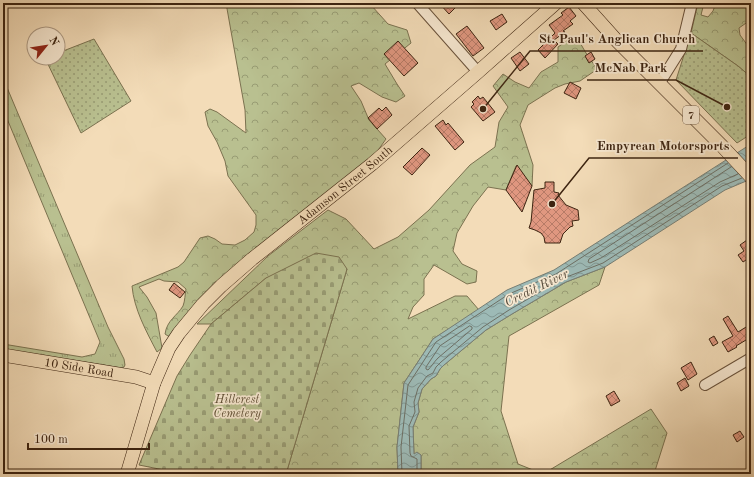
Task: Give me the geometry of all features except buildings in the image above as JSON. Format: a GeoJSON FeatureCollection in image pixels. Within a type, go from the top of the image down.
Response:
{"type":"FeatureCollection","features":[{"type":"Feature","properties":{"kind":"main road","name":"Adamson Street South"},"geometry":{"type":"LineString","coordinates":[[128,474],[154,383],[170,348],[179,333],[203,304],[252,259],[372,164],[556,3]]}},
{"type":"Feature","properties":{"kind":"main road","name":"7"},"geometry":{"type":"LineString","coordinates":[[583,3],[618,42],[722,146],[751,178]]}},
{"type":"Feature","properties":{"kind":"main road","name":"10 Side Road"},"geometry":{"type":"LineString","coordinates":[[3,355],[136,377],[154,383]]}},
{"type":"Feature","properties":{"kind":"street"},"geometry":{"type":"LineString","coordinates":[[417,3],[478,72]]}},
{"type":"Feature","properties":{"kind":"street"},"geometry":{"type":"LineString","coordinates":[[659,84],[681,49],[692,3]]}},
{"type":"Feature","properties":{"kind":"street"},"geometry":{"type":"LineString","coordinates":[[705,385],[751,358]]}},
{"type":"Feature","properties":{"kind":"green space"},"geometry":{"type":"Polygon","coordinates":[[[226,3],[373,3],[371,5],[388,24],[407,30],[411,43],[385,64],[405,96],[396,102],[382,97],[359,83],[351,86],[361,101],[369,120],[386,139],[376,153],[171,336],[165,334],[166,329],[183,306],[186,289],[178,282],[159,279],[139,287],[147,297],[156,313],[162,348],[157,352],[138,311],[132,286],[178,267],[184,262],[200,238],[208,236],[222,244],[235,245],[245,240],[254,232],[256,225],[256,215],[228,176],[225,161],[208,126],[205,112],[210,109],[217,112],[246,133],[245,110],[226,3]]]}},
{"type":"Feature","properties":{"kind":"green space"},"geometry":{"type":"Polygon","coordinates":[[[698,3],[704,3],[701,15],[708,17],[713,11],[716,3],[734,3],[737,5],[740,3],[751,3],[747,7],[749,21],[739,28],[740,35],[751,50],[751,77],[691,33],[698,3]]]}},
{"type":"Feature","properties":{"kind":"green space"},"geometry":{"type":"Polygon","coordinates":[[[691,33],[751,77],[751,134],[737,143],[676,80],[691,33]]]}},
{"type":"Feature","properties":{"kind":"green space"},"geometry":{"type":"Polygon","coordinates":[[[94,39],[131,101],[81,133],[49,66],[66,66],[66,50],[94,39]]]}},
{"type":"Feature","properties":{"kind":"green space"},"geometry":{"type":"Polygon","coordinates":[[[568,40],[579,41],[596,70],[580,81],[555,88],[528,105],[520,125],[533,165],[532,186],[516,166],[506,190],[488,187],[473,206],[457,233],[453,251],[462,264],[477,271],[476,282],[467,284],[434,265],[424,279],[424,295],[413,307],[408,319],[455,296],[467,296],[479,310],[433,339],[404,383],[397,447],[398,474],[286,474],[347,269],[266,278],[211,324],[197,324],[268,256],[328,210],[346,219],[374,249],[398,237],[429,210],[470,165],[495,147],[499,122],[508,107],[493,86],[503,74],[515,82],[529,88],[541,72],[558,62],[558,47],[568,40]]]}},
{"type":"Feature","properties":{"kind":"green space"},"geometry":{"type":"Polygon","coordinates":[[[3,78],[108,327],[124,359],[125,365],[122,368],[3,349],[3,344],[82,357],[95,354],[100,342],[3,109],[3,78]]]}},
{"type":"Feature","properties":{"kind":"green space","name":"Hillcrest Cemetery"},"geometry":{"type":"Polygon","coordinates":[[[316,253],[339,257],[347,269],[286,474],[179,474],[139,465],[177,376],[211,324],[266,278],[316,253]]]}},
{"type":"Feature","properties":{"kind":"green space"},"geometry":{"type":"Polygon","coordinates":[[[605,267],[599,285],[509,336],[501,411],[518,464],[543,474],[421,474],[421,455],[414,455],[413,427],[419,412],[418,403],[422,389],[431,379],[436,376],[444,365],[486,330],[566,282],[605,267]]]}},
{"type":"Feature","properties":{"kind":"green space"},"geometry":{"type":"Polygon","coordinates":[[[651,409],[667,433],[654,474],[543,474],[651,409]]]}},
{"type":"Feature","properties":{"kind":"water","name":"Credit River"},"geometry":{"type":"Polygon","coordinates":[[[751,144],[751,179],[725,190],[605,267],[566,282],[512,314],[486,330],[444,365],[436,376],[431,379],[422,389],[418,403],[419,412],[413,427],[414,454],[417,452],[421,455],[421,474],[398,474],[397,447],[404,383],[433,339],[507,290],[554,270],[751,144]]]}},
{"type":"Feature","properties":{"kind":"place","name":"McNab Park"},"geometry":{"type":"Point","coordinates":[727,107]}},
{"type":"Feature","properties":{"kind":"place","name":"St. Paul's Anglican Church"},"geometry":{"type":"Point","coordinates":[483,109]}},
{"type":"Feature","properties":{"kind":"place","name":"Empyrean Motorsports"},"geometry":{"type":"Point","coordinates":[552,204]}}]}
